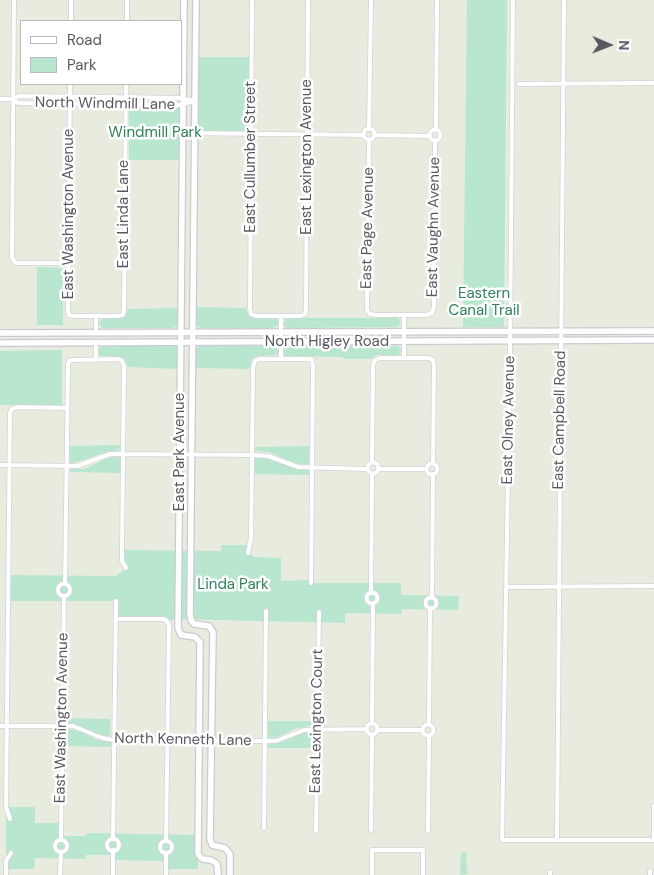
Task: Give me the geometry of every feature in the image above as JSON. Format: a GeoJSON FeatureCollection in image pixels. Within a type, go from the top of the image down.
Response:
{"type":"FeatureCollection","features":[{"type":"Feature","properties":{"kind":"street"},"geometry":{"type":"LineString","coordinates":[[14,0],[12,257],[14,262],[17,263],[68,263]]}},
{"type":"Feature","properties":{"kind":"street"},"geometry":{"type":"LineString","coordinates":[[71,0],[71,20]]}},
{"type":"Feature","properties":{"kind":"street"},"geometry":{"type":"LineString","coordinates":[[126,20],[127,0]]}},
{"type":"Feature","properties":{"kind":"street","name":"East Park Avenue"},"geometry":{"type":"LineString","coordinates":[[184,0],[178,628],[181,635],[195,637],[200,642],[198,853],[203,859],[211,860],[217,864],[218,875]]}},
{"type":"Feature","properties":{"kind":"street","name":"East Park Avenue"},"geometry":{"type":"LineString","coordinates":[[196,0],[190,618],[194,624],[209,626],[213,632],[210,839],[212,845],[225,848],[230,854],[230,875]]}},
{"type":"Feature","properties":{"kind":"street","name":"East Cullumber Street"},"geometry":{"type":"LineString","coordinates":[[252,0],[250,308],[251,314],[256,316],[281,316]]}},
{"type":"Feature","properties":{"kind":"street","name":"East Lexington Avenue"},"geometry":{"type":"LineString","coordinates":[[281,316],[301,316],[305,314],[308,0]]}},
{"type":"Feature","properties":{"kind":"street"},"geometry":{"type":"LineString","coordinates":[[369,129],[371,0]]}},
{"type":"Feature","properties":{"kind":"street","name":"East Vaughn Avenue"},"geometry":{"type":"LineString","coordinates":[[435,141],[441,135],[436,130],[437,0]]}},
{"type":"Feature","properties":{"kind":"street","name":"East Olney Avenue"},"geometry":{"type":"LineString","coordinates":[[513,0],[502,840],[557,840]]}},
{"type":"Feature","properties":{"kind":"street","name":"East Campbell Road"},"geometry":{"type":"LineString","coordinates":[[557,840],[564,0]]}},
{"type":"Feature","properties":{"kind":"street"},"geometry":{"type":"LineString","coordinates":[[519,84],[654,83]]}},
{"type":"Feature","properties":{"kind":"street","name":"East Washington Avenue"},"geometry":{"type":"LineString","coordinates":[[70,85],[69,315],[96,316]]}},
{"type":"Feature","properties":{"kind":"street","name":"East Linda Lane"},"geometry":{"type":"LineString","coordinates":[[96,316],[123,315],[126,85]]}},
{"type":"Feature","properties":{"kind":"street","name":"North Windmill Lane"},"geometry":{"type":"LineString","coordinates":[[0,99],[13,99],[19,96],[183,98],[195,101]]}},
{"type":"Feature","properties":{"kind":"street","name":"North Windmill Lane"},"geometry":{"type":"LineString","coordinates":[[13,99],[18,103],[183,105],[195,101]]}},
{"type":"Feature","properties":{"kind":"street"},"geometry":{"type":"LineString","coordinates":[[369,129],[364,134],[366,139],[373,139],[375,135]]}},
{"type":"Feature","properties":{"kind":"street"},"geometry":{"type":"LineString","coordinates":[[369,129],[374,131],[375,135]]}},
{"type":"Feature","properties":{"kind":"street","name":"East Vaughn Avenue"},"geometry":{"type":"LineString","coordinates":[[435,141],[430,136],[431,131],[436,130]]}},
{"type":"Feature","properties":{"kind":"street","name":"North Windmill Lane"},"geometry":{"type":"LineString","coordinates":[[183,133],[364,134]]}},
{"type":"Feature","properties":{"kind":"street"},"geometry":{"type":"LineString","coordinates":[[375,135],[430,136]]}},
{"type":"Feature","properties":{"kind":"street","name":"East Page Avenue"},"geometry":{"type":"LineString","coordinates":[[369,140],[367,310],[370,314],[404,315]]}},
{"type":"Feature","properties":{"kind":"street","name":"East Vaughn Avenue"},"geometry":{"type":"LineString","coordinates":[[404,315],[432,313],[434,307],[435,141]]}},
{"type":"Feature","properties":{"kind":"street"},"geometry":{"type":"LineString","coordinates":[[404,315],[404,358]]}},
{"type":"Feature","properties":{"kind":"street"},"geometry":{"type":"LineString","coordinates":[[96,316],[96,333]]}},
{"type":"Feature","properties":{"kind":"street"},"geometry":{"type":"LineString","coordinates":[[280,359],[281,316]]}},
{"type":"Feature","properties":{"kind":"street","name":"North Higley Road"},"geometry":{"type":"LineString","coordinates":[[0,333],[654,331]]}},
{"type":"Feature","properties":{"kind":"street","name":"North Higley Road"},"geometry":{"type":"LineString","coordinates":[[0,343],[654,340]]}},
{"type":"Feature","properties":{"kind":"street"},"geometry":{"type":"LineString","coordinates":[[96,343],[96,360],[118,359],[122,361],[124,366],[122,561],[126,568]]}},
{"type":"Feature","properties":{"kind":"street"},"geometry":{"type":"LineString","coordinates":[[372,462],[374,360],[380,358],[429,358],[433,360],[433,463],[438,468],[437,472],[433,474]]}},
{"type":"Feature","properties":{"kind":"street"},"geometry":{"type":"LineString","coordinates":[[248,552],[251,538],[253,368],[255,361],[259,359],[312,360],[311,583]]}},
{"type":"Feature","properties":{"kind":"street","name":"East Washington Avenue"},"geometry":{"type":"LineString","coordinates":[[65,584],[69,362],[96,360]]}},
{"type":"Feature","properties":{"kind":"street"},"geometry":{"type":"LineString","coordinates":[[10,818],[6,807],[10,414],[12,409],[17,407],[67,408]]}},
{"type":"Feature","properties":{"kind":"street"},"geometry":{"type":"LineString","coordinates":[[0,465],[67,466],[86,464],[110,454],[252,455],[268,456],[298,467],[367,469],[372,474]]}},
{"type":"Feature","properties":{"kind":"street"},"geometry":{"type":"LineString","coordinates":[[372,462],[377,465],[378,469]]}},
{"type":"Feature","properties":{"kind":"street"},"geometry":{"type":"LineString","coordinates":[[367,469],[368,464],[372,462]]}},
{"type":"Feature","properties":{"kind":"street"},"geometry":{"type":"LineString","coordinates":[[427,469],[429,464],[433,463]]}},
{"type":"Feature","properties":{"kind":"street"},"geometry":{"type":"LineString","coordinates":[[372,474],[377,472],[378,469],[427,469],[428,472],[433,474]]}},
{"type":"Feature","properties":{"kind":"street"},"geometry":{"type":"LineString","coordinates":[[372,474],[371,593],[367,599],[373,604]]}},
{"type":"Feature","properties":{"kind":"street"},"geometry":{"type":"LineString","coordinates":[[430,608],[434,607],[436,603],[432,597],[433,474]]}},
{"type":"Feature","properties":{"kind":"street","name":"East Washington Avenue"},"geometry":{"type":"LineString","coordinates":[[64,596],[69,594],[71,590],[65,584]]}},
{"type":"Feature","properties":{"kind":"street","name":"East Washington Avenue"},"geometry":{"type":"LineString","coordinates":[[64,596],[60,595],[58,589],[60,585],[65,584]]}},
{"type":"Feature","properties":{"kind":"street"},"geometry":{"type":"LineString","coordinates":[[506,587],[654,586]]}},
{"type":"Feature","properties":{"kind":"street"},"geometry":{"type":"LineString","coordinates":[[371,593],[378,597],[377,602],[373,604]]}},
{"type":"Feature","properties":{"kind":"street","name":"East Washington Avenue"},"geometry":{"type":"LineString","coordinates":[[61,840],[64,596]]}},
{"type":"Feature","properties":{"kind":"street"},"geometry":{"type":"LineString","coordinates":[[428,831],[429,735],[434,730],[429,724],[430,608],[425,602],[427,598],[432,597]]}},
{"type":"Feature","properties":{"kind":"street"},"geometry":{"type":"LineString","coordinates":[[113,838],[116,601]]}},
{"type":"Feature","properties":{"kind":"street"},"geometry":{"type":"LineString","coordinates":[[372,724],[373,604]]}},
{"type":"Feature","properties":{"kind":"street"},"geometry":{"type":"LineString","coordinates":[[264,828],[266,611]]}},
{"type":"Feature","properties":{"kind":"street","name":"East Lexington Court"},"geometry":{"type":"LineString","coordinates":[[316,830],[319,612]]}},
{"type":"Feature","properties":{"kind":"street"},"geometry":{"type":"LineString","coordinates":[[116,619],[164,619],[168,621],[166,841]]}},
{"type":"Feature","properties":{"kind":"street"},"geometry":{"type":"LineString","coordinates":[[372,724],[367,729],[368,733],[372,735]]}},
{"type":"Feature","properties":{"kind":"street"},"geometry":{"type":"LineString","coordinates":[[372,724],[377,726],[378,730]]}},
{"type":"Feature","properties":{"kind":"street"},"geometry":{"type":"LineString","coordinates":[[423,730],[429,724]]}},
{"type":"Feature","properties":{"kind":"street","name":"North Kenneth Lane"},"geometry":{"type":"LineString","coordinates":[[0,726],[73,726],[102,738],[114,740],[276,741],[304,730],[367,729]]}},
{"type":"Feature","properties":{"kind":"street"},"geometry":{"type":"LineString","coordinates":[[378,730],[423,730]]}},
{"type":"Feature","properties":{"kind":"street"},"geometry":{"type":"LineString","coordinates":[[372,735],[376,734],[378,730]]}},
{"type":"Feature","properties":{"kind":"street"},"geometry":{"type":"LineString","coordinates":[[423,730],[425,734],[429,735]]}},
{"type":"Feature","properties":{"kind":"street"},"geometry":{"type":"LineString","coordinates":[[371,830],[372,735]]}},
{"type":"Feature","properties":{"kind":"street"},"geometry":{"type":"LineString","coordinates":[[557,840],[654,840],[654,806]]}},
{"type":"Feature","properties":{"kind":"street"},"geometry":{"type":"LineString","coordinates":[[113,838],[118,841],[119,846],[113,850]]}},
{"type":"Feature","properties":{"kind":"street"},"geometry":{"type":"LineString","coordinates":[[113,838],[107,844],[109,849],[113,850]]}},
{"type":"Feature","properties":{"kind":"street","name":"East Washington Avenue"},"geometry":{"type":"LineString","coordinates":[[60,852],[55,847],[56,843],[61,840]]}},
{"type":"Feature","properties":{"kind":"street","name":"East Washington Avenue"},"geometry":{"type":"LineString","coordinates":[[60,852],[64,851],[67,847],[66,843],[61,840]]}},
{"type":"Feature","properties":{"kind":"street"},"geometry":{"type":"LineString","coordinates":[[166,841],[160,844],[159,848],[166,854]]}},
{"type":"Feature","properties":{"kind":"street"},"geometry":{"type":"LineString","coordinates":[[166,841],[172,846],[166,854],[166,875]]}},
{"type":"Feature","properties":{"kind":"street"},"geometry":{"type":"LineString","coordinates":[[113,850],[113,875]]}},
{"type":"Feature","properties":{"kind":"street"},"geometry":{"type":"LineString","coordinates":[[372,875],[372,850],[424,850],[423,875]]}},
{"type":"Feature","properties":{"kind":"street","name":"East Washington Avenue"},"geometry":{"type":"LineString","coordinates":[[60,852],[60,875]]}},
{"type":"Feature","properties":{"kind":"street"},"geometry":{"type":"LineString","coordinates":[[6,875],[6,861],[11,853]]}},
{"type":"Feature","properties":{"kind":"green space","name":"Eastern Canal Trail"},"geometry":{"type":"Polygon","coordinates":[[[467,0],[507,0],[504,327],[463,327],[467,0]]]}},
{"type":"Feature","properties":{"kind":"green space"},"geometry":{"type":"Polygon","coordinates":[[[196,57],[250,57],[250,133],[194,133],[196,57]]]}},
{"type":"Feature","properties":{"kind":"green space","name":"Windmill Park"},"geometry":{"type":"Polygon","coordinates":[[[131,106],[181,108],[181,160],[129,160],[129,110],[131,106]]]}},
{"type":"Feature","properties":{"kind":"green space"},"geometry":{"type":"Polygon","coordinates":[[[37,267],[63,268],[63,325],[37,325],[37,267]]]}},
{"type":"Feature","properties":{"kind":"green space"},"geometry":{"type":"Polygon","coordinates":[[[195,307],[245,308],[249,315],[255,318],[275,318],[278,320],[278,325],[274,328],[200,328],[195,323],[195,307]]]}},
{"type":"Feature","properties":{"kind":"green space"},"geometry":{"type":"Polygon","coordinates":[[[178,308],[178,325],[173,328],[102,328],[99,323],[102,319],[124,317],[128,309],[178,308]]]}},
{"type":"Feature","properties":{"kind":"green space"},"geometry":{"type":"Polygon","coordinates":[[[288,318],[398,318],[401,322],[398,327],[286,328],[283,323],[288,318]]]}},
{"type":"Feature","properties":{"kind":"green space"},"geometry":{"type":"Polygon","coordinates":[[[103,346],[175,346],[179,350],[178,369],[128,367],[125,359],[101,356],[99,349],[103,346]]]}},
{"type":"Feature","properties":{"kind":"green space"},"geometry":{"type":"Polygon","coordinates":[[[199,346],[274,346],[278,349],[278,355],[258,356],[252,359],[249,369],[194,368],[194,350],[199,346]]]}},
{"type":"Feature","properties":{"kind":"green space"},"geometry":{"type":"Polygon","coordinates":[[[288,346],[398,346],[402,351],[398,355],[376,355],[370,359],[344,359],[342,357],[285,356],[283,351],[288,346]]]}},
{"type":"Feature","properties":{"kind":"green space"},"geometry":{"type":"Polygon","coordinates":[[[62,350],[62,405],[0,405],[0,351],[62,350]]]}},
{"type":"Feature","properties":{"kind":"green space"},"geometry":{"type":"Polygon","coordinates":[[[120,445],[119,450],[70,463],[69,446],[120,445]]]}},
{"type":"Feature","properties":{"kind":"green space"},"geometry":{"type":"Polygon","coordinates":[[[309,446],[309,465],[293,463],[269,452],[255,451],[256,447],[309,446]]]}},
{"type":"Feature","properties":{"kind":"green space"},"geometry":{"type":"Polygon","coordinates":[[[255,456],[272,459],[296,469],[309,470],[309,475],[255,474],[255,456]]]}},
{"type":"Feature","properties":{"kind":"green space"},"geometry":{"type":"Polygon","coordinates":[[[121,457],[120,473],[70,472],[70,469],[85,469],[107,458],[121,457]]]}},
{"type":"Feature","properties":{"kind":"green space","name":"Linda Park"},"geometry":{"type":"Polygon","coordinates":[[[221,545],[250,545],[248,553],[255,557],[281,558],[281,581],[401,583],[401,595],[459,596],[458,610],[402,609],[402,614],[345,613],[345,623],[178,619],[167,621],[164,619],[116,619],[116,601],[8,601],[9,575],[116,576],[126,568],[122,561],[122,550],[221,551],[221,545]]]}},
{"type":"Feature","properties":{"kind":"green space"},"geometry":{"type":"Polygon","coordinates":[[[65,718],[110,719],[110,736],[100,735],[77,725],[65,723],[65,718]]]}},
{"type":"Feature","properties":{"kind":"green space"},"geometry":{"type":"Polygon","coordinates":[[[268,721],[315,721],[312,725],[294,729],[278,737],[268,738],[268,721]]]}},
{"type":"Feature","properties":{"kind":"green space"},"geometry":{"type":"Polygon","coordinates":[[[67,729],[83,732],[97,740],[112,741],[111,747],[67,746],[67,729]]]}},
{"type":"Feature","properties":{"kind":"green space"},"geometry":{"type":"Polygon","coordinates":[[[305,732],[315,732],[315,748],[268,748],[268,744],[282,742],[305,732]]]}},
{"type":"Feature","properties":{"kind":"green space"},"geometry":{"type":"Polygon","coordinates":[[[6,807],[35,807],[35,823],[61,823],[61,836],[86,836],[87,833],[198,835],[198,869],[166,869],[166,861],[113,860],[113,855],[86,855],[86,859],[35,858],[34,869],[6,869],[6,807]]]}},
{"type":"Feature","properties":{"kind":"green space"},"geometry":{"type":"Polygon","coordinates":[[[464,851],[467,854],[468,874],[460,875],[461,854],[464,851]]]}}]}
